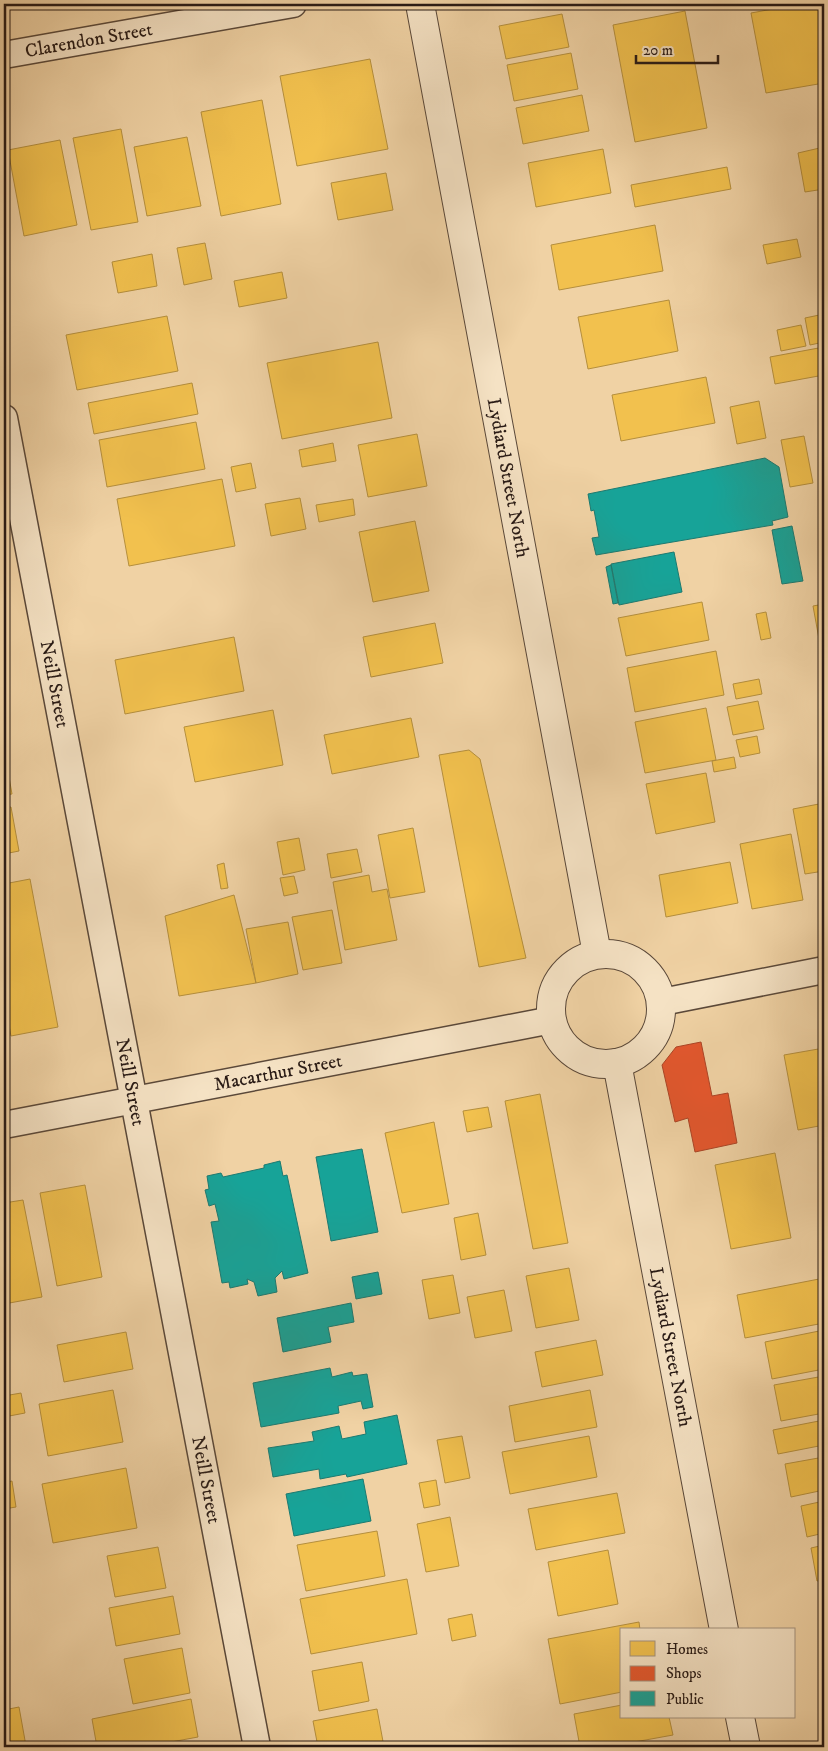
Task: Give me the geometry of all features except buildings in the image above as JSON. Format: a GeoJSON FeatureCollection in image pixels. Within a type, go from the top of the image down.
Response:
{"type":"FeatureCollection","features":[{"type":"Feature","properties":{"kind":"street","name":"Clarendon Street"},"geometry":{"type":"LineString","coordinates":[[4,55],[293,4]]}},
{"type":"Feature","properties":{"kind":"street","name":"Lydiard Street North"},"geometry":{"type":"LineString","coordinates":[[420,4],[598,954]]}},
{"type":"Feature","properties":{"kind":"street","name":"Neill Street"},"geometry":{"type":"LineString","coordinates":[[4,418],[257,1747]]}},
{"type":"Feature","properties":{"kind":"street"},"geometry":{"type":"LineString","coordinates":[[598,954],[627,957],[640,964],[651,975],[658,988],[662,1002],[661,1019],[656,1034],[646,1048],[633,1058],[617,1063],[600,1064],[583,1059],[569,1050],[558,1036],[552,1020],[551,1002],[556,984],[566,970],[581,960],[598,954]]}},
{"type":"Feature","properties":{"kind":"street"},"geometry":{"type":"LineString","coordinates":[[662,1002],[824,970]]}},
{"type":"Feature","properties":{"kind":"street","name":"Macarthur Street"},"geometry":{"type":"LineString","coordinates":[[4,1125],[552,1020]]}},
{"type":"Feature","properties":{"kind":"street","name":"Lydiard Street North"},"geometry":{"type":"LineString","coordinates":[[617,1063],[724,1628]]}},
{"type":"Feature","properties":{"kind":"street"},"geometry":{"type":"LineString","coordinates":[[740,1718],[746,1747]]}}]}
